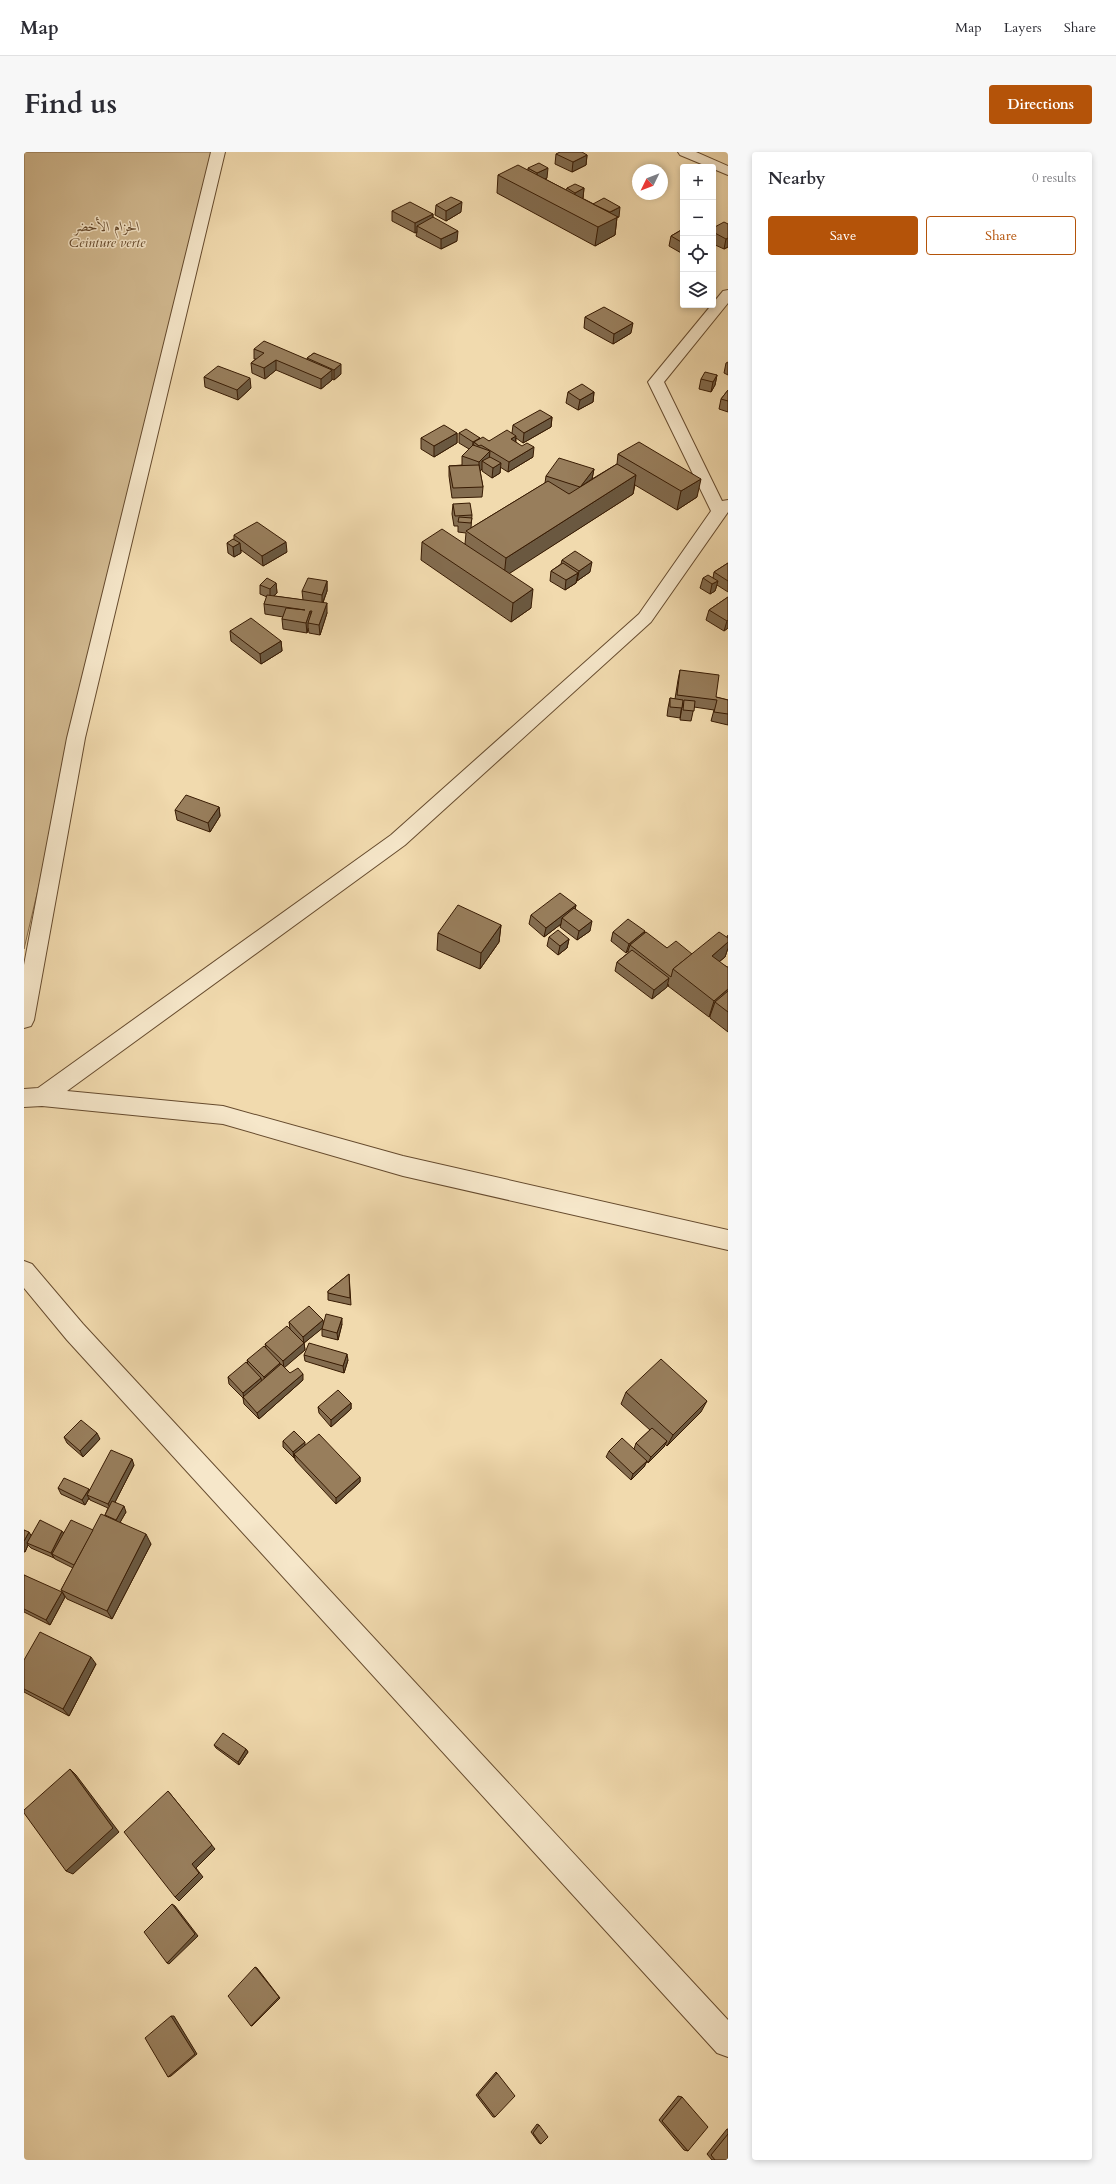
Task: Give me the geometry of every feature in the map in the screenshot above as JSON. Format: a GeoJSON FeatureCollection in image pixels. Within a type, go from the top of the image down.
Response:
{"type":"FeatureCollection","features":[{"type":"Feature","properties":{"kind":"street"},"geometry":{"type":"LineString","coordinates":[[24,1020],[76,738],[218,152]]}},
{"type":"Feature","properties":{"kind":"street"},"geometry":{"type":"LineString","coordinates":[[685,152],[728,171]]}},
{"type":"Feature","properties":{"kind":"street"},"geometry":{"type":"LineString","coordinates":[[33,1097],[398,840],[645,618],[725,510],[656,382],[728,294]]}},
{"type":"Feature","properties":{"kind":"street"},"geometry":{"type":"LineString","coordinates":[[33,1097],[223,1115],[403,1166],[728,1240]]}},
{"type":"Feature","properties":{"kind":"street"},"geometry":{"type":"LineString","coordinates":[[24,1271],[75,1332],[728,2042]]}},
{"type":"Feature","properties":{"kind":"green space","name":"الحزام الأخضر Ceinture verte"},"geometry":{"type":"Polygon","coordinates":[[[24,152],[211,152],[24,949],[24,152]]]}},
{"type":"Feature","properties":{"kind":"building"},"geometry":{"type":"Polygon","coordinates":[[[560,152],[582,152],[587,155],[573,162],[556,154],[560,152]]]}},
{"type":"Feature","properties":{"kind":"building"},"geometry":{"type":"Polygon","coordinates":[[[539,163],[548,168],[537,173],[528,168],[539,163]]]}},
{"type":"Feature","properties":{"kind":"building"},"geometry":{"type":"Polygon","coordinates":[[[518,165],[618,217],[598,227],[498,175],[518,165]]]}},
{"type":"Feature","properties":{"kind":"building"},"geometry":{"type":"Polygon","coordinates":[[[575,184],[584,188],[575,193],[567,188],[575,184]]]}},
{"type":"Feature","properties":{"kind":"building"},"geometry":{"type":"Polygon","coordinates":[[[451,197],[462,202],[446,211],[436,205],[451,197]]]}},
{"type":"Feature","properties":{"kind":"building"},"geometry":{"type":"Polygon","coordinates":[[[604,198],[620,207],[610,212],[593,204],[604,198]]]}},
{"type":"Feature","properties":{"kind":"building"},"geometry":{"type":"Polygon","coordinates":[[[410,202],[433,214],[415,223],[392,211],[410,202]]]}},
{"type":"Feature","properties":{"kind":"building"},"geometry":{"type":"Polygon","coordinates":[[[433,217],[458,231],[441,239],[417,226],[433,217]]]}},
{"type":"Feature","properties":{"kind":"building"},"geometry":{"type":"Polygon","coordinates":[[[724,222],[728,224],[728,238],[726,239],[716,234],[716,226],[724,222]]]}},
{"type":"Feature","properties":{"kind":"building"},"geometry":{"type":"Polygon","coordinates":[[[680,231],[680,241],[671,236],[680,231]]]}},
{"type":"Feature","properties":{"kind":"building"},"geometry":{"type":"Polygon","coordinates":[[[604,307],[633,323],[614,334],[585,317],[604,307]]]}},
{"type":"Feature","properties":{"kind":"building"},"geometry":{"type":"Polygon","coordinates":[[[264,341],[332,370],[321,379],[276,360],[264,368],[251,363],[264,353],[254,349],[264,341]]]}},
{"type":"Feature","properties":{"kind":"building"},"geometry":{"type":"Polygon","coordinates":[[[314,353],[341,364],[334,370],[307,358],[314,353]]]}},
{"type":"Feature","properties":{"kind":"building"},"geometry":{"type":"Polygon","coordinates":[[[218,366],[250,378],[237,390],[204,377],[218,366]]]}},
{"type":"Feature","properties":{"kind":"building"},"geometry":{"type":"Polygon","coordinates":[[[705,372],[717,375],[713,382],[701,379],[705,372]]]}},
{"type":"Feature","properties":{"kind":"building"},"geometry":{"type":"Polygon","coordinates":[[[582,384],[594,392],[580,400],[568,392],[582,384]]]}},
{"type":"Feature","properties":{"kind":"building"},"geometry":{"type":"Polygon","coordinates":[[[728,390],[728,401],[721,399],[728,390]]]}},
{"type":"Feature","properties":{"kind":"building"},"geometry":{"type":"Polygon","coordinates":[[[540,410],[552,417],[524,433],[513,425],[540,410]]]}},
{"type":"Feature","properties":{"kind":"building"},"geometry":{"type":"Polygon","coordinates":[[[444,425],[457,433],[434,446],[421,438],[444,425]]]}},
{"type":"Feature","properties":{"kind":"building"},"geometry":{"type":"Polygon","coordinates":[[[466,429],[480,438],[473,442],[459,433],[466,429]]]}},
{"type":"Feature","properties":{"kind":"building"},"geometry":{"type":"Polygon","coordinates":[[[507,430],[516,436],[511,439],[522,446],[527,443],[534,447],[509,462],[474,442],[483,437],[489,441],[507,430]]]}},
{"type":"Feature","properties":{"kind":"building"},"geometry":{"type":"Polygon","coordinates":[[[639,442],[701,479],[681,491],[618,454],[639,442]]]}},
{"type":"Feature","properties":{"kind":"building"},"geometry":{"type":"Polygon","coordinates":[[[473,445],[490,451],[479,462],[462,456],[473,445]]]}},
{"type":"Feature","properties":{"kind":"building"},"geometry":{"type":"Polygon","coordinates":[[[490,457],[501,463],[493,468],[482,461],[490,457]]]}},
{"type":"Feature","properties":{"kind":"building"},"geometry":{"type":"Polygon","coordinates":[[[559,458],[594,469],[580,487],[546,476],[559,458]]]}},
{"type":"Feature","properties":{"kind":"building"},"geometry":{"type":"Polygon","coordinates":[[[617,464],[636,475],[506,558],[466,531],[548,481],[569,494],[617,464]]]}},
{"type":"Feature","properties":{"kind":"building"},"geometry":{"type":"Polygon","coordinates":[[[479,465],[483,487],[453,488],[449,466],[479,465]]]}},
{"type":"Feature","properties":{"kind":"building"},"geometry":{"type":"Polygon","coordinates":[[[470,503],[472,515],[455,516],[453,504],[470,503]]]}},
{"type":"Feature","properties":{"kind":"building"},"geometry":{"type":"Polygon","coordinates":[[[459,517],[472,518],[471,523],[458,522],[459,517]]]}},
{"type":"Feature","properties":{"kind":"building"},"geometry":{"type":"Polygon","coordinates":[[[257,522],[286,542],[262,556],[234,535],[257,522]]]}},
{"type":"Feature","properties":{"kind":"building"},"geometry":{"type":"Polygon","coordinates":[[[442,529],[533,589],[513,603],[422,542],[442,529]]]}},
{"type":"Feature","properties":{"kind":"building"},"geometry":{"type":"Polygon","coordinates":[[[233,539],[240,543],[233,547],[227,543],[233,539]]]}},
{"type":"Feature","properties":{"kind":"building"},"geometry":{"type":"Polygon","coordinates":[[[575,551],[592,562],[579,571],[562,560],[575,551]]]}},
{"type":"Feature","properties":{"kind":"building"},"geometry":{"type":"Polygon","coordinates":[[[563,563],[578,573],[566,580],[551,571],[563,563]]]}},
{"type":"Feature","properties":{"kind":"building"},"geometry":{"type":"Polygon","coordinates":[[[728,563],[728,581],[714,572],[728,563]]]}},
{"type":"Feature","properties":{"kind":"building"},"geometry":{"type":"Polygon","coordinates":[[[708,575],[718,581],[712,584],[703,578],[708,575]]]}},
{"type":"Feature","properties":{"kind":"building"},"geometry":{"type":"Polygon","coordinates":[[[267,578],[276,583],[270,589],[260,585],[267,578]]]}},
{"type":"Feature","properties":{"kind":"building"},"geometry":{"type":"Polygon","coordinates":[[[308,578],[327,581],[322,595],[302,591],[308,578]]]}},
{"type":"Feature","properties":{"kind":"building"},"geometry":{"type":"Polygon","coordinates":[[[267,595],[327,603],[319,625],[308,623],[312,611],[310,611],[306,623],[282,619],[286,608],[305,610],[264,604],[267,595]]]}},
{"type":"Feature","properties":{"kind":"building"},"geometry":{"type":"Polygon","coordinates":[[[728,597],[728,620],[727,621],[709,610],[728,597]]]}},
{"type":"Feature","properties":{"kind":"building"},"geometry":{"type":"Polygon","coordinates":[[[251,618],[281,641],[260,654],[230,631],[251,618]]]}},
{"type":"Feature","properties":{"kind":"building"},"geometry":{"type":"Polygon","coordinates":[[[680,670],[719,675],[716,697],[728,700],[728,714],[714,712],[717,700],[677,695],[680,670]]]}},
{"type":"Feature","properties":{"kind":"building"},"geometry":{"type":"Polygon","coordinates":[[[670,698],[683,700],[682,708],[670,707],[670,698]]]}},
{"type":"Feature","properties":{"kind":"building"},"geometry":{"type":"Polygon","coordinates":[[[684,700],[695,701],[694,711],[683,710],[684,700]]]}},
{"type":"Feature","properties":{"kind":"building"},"geometry":{"type":"Polygon","coordinates":[[[186,795],[219,807],[208,823],[175,810],[186,795]]]}},
{"type":"Feature","properties":{"kind":"building"},"geometry":{"type":"Polygon","coordinates":[[[560,893],[576,905],[546,928],[531,915],[560,893]]]}},
{"type":"Feature","properties":{"kind":"building"},"geometry":{"type":"Polygon","coordinates":[[[458,905],[501,925],[481,953],[438,933],[458,905]]]}},
{"type":"Feature","properties":{"kind":"building"},"geometry":{"type":"Polygon","coordinates":[[[574,908],[592,921],[579,931],[562,918],[574,908]]]}},
{"type":"Feature","properties":{"kind":"building"},"geometry":{"type":"Polygon","coordinates":[[[628,919],[645,931],[629,944],[613,932],[628,919]]]}},
{"type":"Feature","properties":{"kind":"building"},"geometry":{"type":"Polygon","coordinates":[[[558,930],[569,939],[560,946],[549,937],[558,930]]]}},
{"type":"Feature","properties":{"kind":"building"},"geometry":{"type":"Polygon","coordinates":[[[646,932],[667,948],[676,941],[692,954],[673,969],[671,977],[630,945],[646,932]]]}},
{"type":"Feature","properties":{"kind":"building"},"geometry":{"type":"Polygon","coordinates":[[[719,932],[728,938],[728,942],[712,956],[728,967],[728,989],[714,1001],[673,969],[719,932]]]}},
{"type":"Feature","properties":{"kind":"building"},"geometry":{"type":"Polygon","coordinates":[[[632,950],[669,978],[654,990],[617,962],[632,950]]]}},
{"type":"Feature","properties":{"kind":"building"},"geometry":{"type":"Polygon","coordinates":[[[728,991],[728,1012],[715,1002],[728,991]]]}},
{"type":"Feature","properties":{"kind":"building"},"geometry":{"type":"Polygon","coordinates":[[[349,1274],[350,1298],[328,1293],[328,1291],[349,1274]]]}},
{"type":"Feature","properties":{"kind":"building"},"geometry":{"type":"Polygon","coordinates":[[[309,1306],[323,1320],[303,1337],[289,1322],[309,1306]]]}},
{"type":"Feature","properties":{"kind":"building"},"geometry":{"type":"Polygon","coordinates":[[[326,1314],[342,1318],[337,1333],[322,1329],[326,1314]]]}},
{"type":"Feature","properties":{"kind":"building"},"geometry":{"type":"Polygon","coordinates":[[[287,1326],[304,1343],[283,1361],[265,1344],[287,1326]]]}},
{"type":"Feature","properties":{"kind":"building"},"geometry":{"type":"Polygon","coordinates":[[[309,1343],[347,1354],[343,1366],[304,1355],[309,1343]]]}},
{"type":"Feature","properties":{"kind":"building"},"geometry":{"type":"Polygon","coordinates":[[[264,1346],[280,1363],[264,1377],[247,1360],[264,1346]]]}},
{"type":"Feature","properties":{"kind":"building"},"geometry":{"type":"Polygon","coordinates":[[[661,1359],[707,1401],[673,1435],[626,1392],[661,1359]]]}},
{"type":"Feature","properties":{"kind":"building"},"geometry":{"type":"Polygon","coordinates":[[[246,1362],[261,1378],[243,1393],[228,1377],[246,1362]]]}},
{"type":"Feature","properties":{"kind":"building"},"geometry":{"type":"Polygon","coordinates":[[[281,1364],[290,1373],[298,1368],[303,1374],[257,1413],[243,1397],[281,1364]]]}},
{"type":"Feature","properties":{"kind":"building"},"geometry":{"type":"Polygon","coordinates":[[[338,1390],[351,1403],[331,1420],[318,1407],[338,1390]]]}},
{"type":"Feature","properties":{"kind":"building"},"geometry":{"type":"Polygon","coordinates":[[[81,1420],[97,1433],[80,1451],[64,1437],[81,1420]]]}},
{"type":"Feature","properties":{"kind":"building"},"geometry":{"type":"Polygon","coordinates":[[[652,1428],[667,1441],[651,1457],[636,1443],[652,1428]]]}},
{"type":"Feature","properties":{"kind":"building"},"geometry":{"type":"Polygon","coordinates":[[[294,1431],[305,1442],[293,1452],[283,1441],[294,1431]]]}},
{"type":"Feature","properties":{"kind":"building"},"geometry":{"type":"Polygon","coordinates":[[[319,1434],[360,1477],[336,1498],[294,1454],[319,1434]]]}},
{"type":"Feature","properties":{"kind":"building"},"geometry":{"type":"Polygon","coordinates":[[[622,1438],[647,1461],[633,1474],[609,1451],[622,1438]]]}},
{"type":"Feature","properties":{"kind":"building"},"geometry":{"type":"Polygon","coordinates":[[[111,1450],[132,1459],[108,1504],[87,1495],[111,1450]]]}},
{"type":"Feature","properties":{"kind":"building"},"geometry":{"type":"Polygon","coordinates":[[[64,1478],[89,1489],[82,1500],[58,1488],[64,1478]]]}},
{"type":"Feature","properties":{"kind":"building"},"geometry":{"type":"Polygon","coordinates":[[[112,1501],[124,1506],[116,1520],[105,1515],[112,1501]]]}},
{"type":"Feature","properties":{"kind":"building"},"geometry":{"type":"Polygon","coordinates":[[[101,1514],[146,1534],[107,1611],[61,1590],[101,1514]]]}},
{"type":"Feature","properties":{"kind":"building"},"geometry":{"type":"Polygon","coordinates":[[[40,1520],[62,1531],[51,1553],[27,1543],[40,1520]]]}},
{"type":"Feature","properties":{"kind":"building"},"geometry":{"type":"Polygon","coordinates":[[[71,1520],[93,1530],[74,1565],[52,1554],[71,1520]]]}},
{"type":"Feature","properties":{"kind":"building"},"geometry":{"type":"Polygon","coordinates":[[[24,1530],[29,1532],[24,1541],[24,1530]]]}},
{"type":"Feature","properties":{"kind":"building"},"geometry":{"type":"Polygon","coordinates":[[[24,1575],[62,1592],[46,1620],[24,1609],[24,1575]]]}},
{"type":"Feature","properties":{"kind":"building"},"geometry":{"type":"Polygon","coordinates":[[[40,1632],[91,1657],[63,1709],[24,1689],[24,1660],[40,1632]]]}},
{"type":"Feature","properties":{"kind":"building"},"geometry":{"type":"Polygon","coordinates":[[[223,1733],[246,1749],[238,1762],[214,1745],[223,1733]]]}},
{"type":"Feature","properties":{"kind":"building"},"geometry":{"type":"Polygon","coordinates":[[[70,1769],[113,1828],[66,1871],[24,1813],[24,1810],[70,1769]]]}},
{"type":"Feature","properties":{"kind":"building"},"geometry":{"type":"Polygon","coordinates":[[[168,1791],[212,1845],[192,1864],[199,1873],[175,1897],[124,1832],[168,1791]]]}},
{"type":"Feature","properties":{"kind":"building"},"geometry":{"type":"Polygon","coordinates":[[[172,1904],[195,1934],[167,1963],[144,1932],[172,1904]]]}},
{"type":"Feature","properties":{"kind":"building"},"geometry":{"type":"Polygon","coordinates":[[[255,1967],[279,1997],[251,2026],[228,1996],[255,1967]]]}},
{"type":"Feature","properties":{"kind":"building"},"geometry":{"type":"Polygon","coordinates":[[[171,2016],[195,2054],[168,2077],[145,2038],[171,2016]]]}},
{"type":"Feature","properties":{"kind":"building"},"geometry":{"type":"Polygon","coordinates":[[[497,2073],[515,2096],[495,2117],[478,2095],[497,2073]]]}},
{"type":"Feature","properties":{"kind":"building"},"geometry":{"type":"Polygon","coordinates":[[[682,2097],[708,2127],[688,2151],[662,2121],[682,2097]]]}},
{"type":"Feature","properties":{"kind":"building"},"geometry":{"type":"Polygon","coordinates":[[[539,2125],[548,2137],[541,2144],[533,2133],[539,2125]]]}},
{"type":"Feature","properties":{"kind":"building"},"geometry":{"type":"Polygon","coordinates":[[[728,2134],[728,2160],[715,2160],[711,2155],[728,2134]]]}}]}
